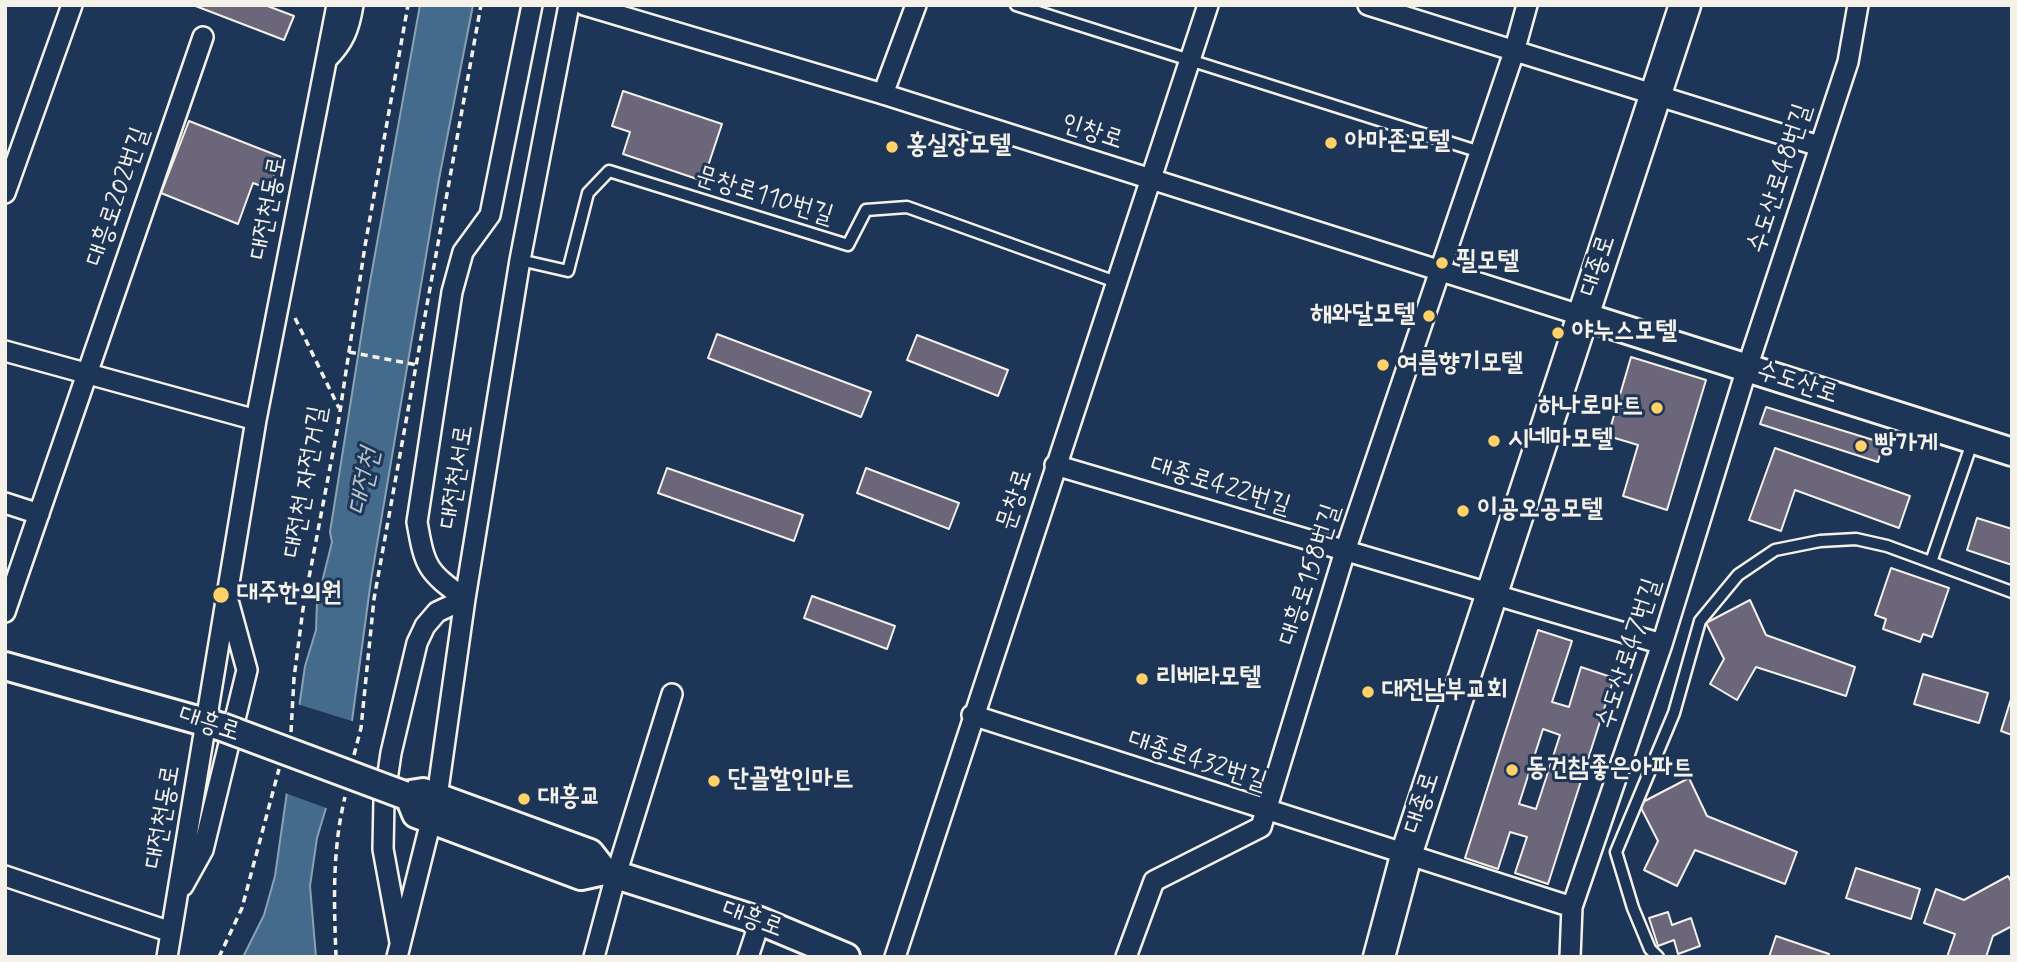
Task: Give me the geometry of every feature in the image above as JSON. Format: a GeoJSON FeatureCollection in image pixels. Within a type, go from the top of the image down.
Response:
{"type":"FeatureCollection","features":[{"type":"Feature","properties":{"kind":"main road","name":"대종로"},"geometry":{"type":"LineString","coordinates":[[1379,957],[1407,852],[1685,5]]}},
{"type":"Feature","properties":{"kind":"main road","name":"수도산로"},"geometry":{"type":"LineString","coordinates":[[1583,316],[2012,452]]}},
{"type":"Feature","properties":{"kind":"main road","name":"대흥로"},"geometry":{"type":"LineString","coordinates":[[5,666],[214,725],[407,796],[423,792],[434,809],[590,853],[610,873],[760,921],[846,957]]}},
{"type":"Feature","properties":{"kind":"street"},"geometry":{"type":"LineString","coordinates":[[5,193],[72,5]]}},
{"type":"Feature","properties":{"kind":"street","name":"대전천동로"},"geometry":{"type":"LineString","coordinates":[[167,957],[178,892],[214,725],[228,598],[256,420],[337,5]]}},
{"type":"Feature","properties":{"kind":"street"},"geometry":{"type":"LineString","coordinates":[[326,60],[342,44],[349,28],[353,5]]}},
{"type":"Feature","properties":{"kind":"street"},"geometry":{"type":"LineString","coordinates":[[399,949],[383,849],[384,800],[391,753],[417,643],[425,625],[437,612],[465,599],[433,575],[423,556],[417,522],[452,292],[463,253],[490,215],[532,5]]}},
{"type":"Feature","properties":{"kind":"street","name":"대전천서로"},"geometry":{"type":"LineString","coordinates":[[399,949],[434,809],[520,260],[569,5]]}},
{"type":"Feature","properties":{"kind":"street","name":"인창로"},"geometry":{"type":"LineString","coordinates":[[584,5],[883,94],[1583,316]]}},
{"type":"Feature","properties":{"kind":"street"},"geometry":{"type":"LineString","coordinates":[[883,94],[916,5]]}},
{"type":"Feature","properties":{"kind":"street","name":"문창로"},"geometry":{"type":"LineString","coordinates":[[895,957],[972,715],[1208,5]]}},
{"type":"Feature","properties":{"kind":"street"},"geometry":{"type":"LineString","coordinates":[[1368,5],[1819,146]]}},
{"type":"Feature","properties":{"kind":"street","name":"대흥로158번길"},"geometry":{"type":"LineString","coordinates":[[1126,957],[1154,881],[1261,827],[1345,551],[1514,52],[1527,5]]}},
{"type":"Feature","properties":{"kind":"street","name":"수도산로48번길"},"geometry":{"type":"LineString","coordinates":[[1747,368],[1848,62],[1858,5]]}},
{"type":"Feature","properties":{"kind":"street","name":"대흥로202번길"},"geometry":{"type":"LineString","coordinates":[[5,612],[203,37]]}},
{"type":"Feature","properties":{"kind":"street"},"geometry":{"type":"LineString","coordinates":[[5,351],[256,420]]}},
{"type":"Feature","properties":{"kind":"street","name":"수도산로47번길"},"geometry":{"type":"LineString","coordinates":[[1570,957],[1572,907],[1662,644],[1747,368]]}},
{"type":"Feature","properties":{"kind":"street","name":"대종로422번길"},"geometry":{"type":"LineString","coordinates":[[1055,465],[1491,595]]}},
{"type":"Feature","properties":{"kind":"street"},"geometry":{"type":"LineString","coordinates":[[5,503],[39,514]]}},
{"type":"Feature","properties":{"kind":"street"},"geometry":{"type":"LineString","coordinates":[[1491,595],[1662,644]]}},
{"type":"Feature","properties":{"kind":"street"},"geometry":{"type":"LineString","coordinates":[[178,892],[203,850],[247,670],[228,598]]}},
{"type":"Feature","properties":{"kind":"street"},"geometry":{"type":"LineString","coordinates":[[594,957],[610,873],[672,694]]}},
{"type":"Feature","properties":{"kind":"street","name":"대종로432번길"},"geometry":{"type":"LineString","coordinates":[[972,715],[1265,812],[1407,852]]}},
{"type":"Feature","properties":{"kind":"street","name":"대종로"},"geometry":{"type":"LineString","coordinates":[[1407,852],[1572,907]]}},
{"type":"Feature","properties":{"kind":"street"},"geometry":{"type":"LineString","coordinates":[[5,876],[171,932]]}},
{"type":"Feature","properties":{"kind":"street"},"geometry":{"type":"LineString","coordinates":[[748,957],[760,921]]}},
{"type":"Feature","properties":{"kind":"lane"},"geometry":{"type":"LineString","coordinates":[[1016,5],[1480,152]]}},
{"type":"Feature","properties":{"kind":"lane","name":"문창로110번길"},"geometry":{"type":"LineString","coordinates":[[520,260],[568,271],[588,193],[609,171],[848,246],[866,210],[907,207],[1116,282]]}},
{"type":"Feature","properties":{"kind":"lane"},"geometry":{"type":"LineString","coordinates":[[1931,562],[1973,439]]}},
{"type":"Feature","properties":{"kind":"lane"},"geometry":{"type":"LineString","coordinates":[[1658,957],[1650,949],[1633,908],[1616,852],[1674,713],[1700,621],[1738,575],[1775,550],[1820,541],[1856,539],[1931,562],[2012,592]]}},
{"type":"Feature","properties":{"kind":"path","name":"대전천 자전거길"},"geometry":{"type":"LineString","coordinates":[[290,735],[303,610],[340,410],[408,5]]}},
{"type":"Feature","properties":{"kind":"path"},"geometry":{"type":"LineString","coordinates":[[352,765],[361,728],[374,598],[481,5]]}},
{"type":"Feature","properties":{"kind":"path"},"geometry":{"type":"LineString","coordinates":[[291,311],[340,410]]}},
{"type":"Feature","properties":{"kind":"path"},"geometry":{"type":"LineString","coordinates":[[349,352],[417,365]]}},
{"type":"Feature","properties":{"kind":"path"},"geometry":{"type":"LineString","coordinates":[[219,957],[242,908],[273,783],[284,758]]}},
{"type":"Feature","properties":{"kind":"path"},"geometry":{"type":"LineString","coordinates":[[336,957],[333,892],[337,828],[346,790]]}},
{"type":"Feature","properties":{"kind":"water","name":"대전천"},"geometry":{"type":"Polygon","coordinates":[[[420,5],[473,5],[439,179],[371,580],[352,721],[317,838],[310,886],[316,957],[243,957],[264,915],[275,876],[305,666],[316,630],[317,602],[332,542],[330,532],[368,293],[420,5]]]}},
{"type":"Feature","properties":{"kind":"pier"},"geometry":{"type":"Polygon","coordinates":[[[297,704],[355,722],[329,809],[285,793],[297,704]]]}},
{"type":"Feature","properties":{"kind":"building"},"geometry":{"type":"Polygon","coordinates":[[[193,5],[265,5],[294,16],[284,40],[193,5]]]}},
{"type":"Feature","properties":{"kind":"building"},"geometry":{"type":"Polygon","coordinates":[[[623,91],[722,124],[703,181],[623,154],[630,132],[612,126],[623,91]]]}},
{"type":"Feature","properties":{"kind":"building"},"geometry":{"type":"Polygon","coordinates":[[[189,121],[281,157],[269,189],[253,183],[238,224],[161,193],[189,121]]]}},
{"type":"Feature","properties":{"kind":"building"},"geometry":{"type":"Polygon","coordinates":[[[717,334],[871,392],[861,417],[708,358],[717,334]]]}},
{"type":"Feature","properties":{"kind":"building"},"geometry":{"type":"Polygon","coordinates":[[[917,335],[1008,370],[998,396],[907,360],[917,335]]]}},
{"type":"Feature","properties":{"kind":"building","name":"하나로마트"},"geometry":{"type":"Polygon","coordinates":[[[1631,357],[1706,380],[1667,510],[1623,496],[1638,445],[1608,436],[1631,357]]]}},
{"type":"Feature","properties":{"kind":"building"},"geometry":{"type":"Polygon","coordinates":[[[1766,407],[1883,443],[1878,462],[1760,424],[1766,407]]]}},
{"type":"Feature","properties":{"kind":"building"},"geometry":{"type":"Polygon","coordinates":[[[1775,448],[1910,496],[1899,528],[1795,490],[1781,531],[1749,520],[1775,448]]]}},
{"type":"Feature","properties":{"kind":"building"},"geometry":{"type":"Polygon","coordinates":[[[667,468],[803,515],[794,541],[658,493],[667,468]]]}},
{"type":"Feature","properties":{"kind":"building"},"geometry":{"type":"Polygon","coordinates":[[[866,468],[959,503],[949,529],[857,493],[866,468]]]}},
{"type":"Feature","properties":{"kind":"building"},"geometry":{"type":"Polygon","coordinates":[[[1977,518],[2012,529],[2012,565],[1967,550],[1977,518]]]}},
{"type":"Feature","properties":{"kind":"building"},"geometry":{"type":"Polygon","coordinates":[[[1891,568],[1949,588],[1932,637],[1923,634],[1920,642],[1883,629],[1886,619],[1875,615],[1891,568]]]}},
{"type":"Feature","properties":{"kind":"building"},"geometry":{"type":"Polygon","coordinates":[[[812,596],[895,626],[887,649],[804,618],[812,596]]]}},
{"type":"Feature","properties":{"kind":"building"},"geometry":{"type":"Polygon","coordinates":[[[1750,600],[1766,635],[1855,667],[1846,696],[1756,667],[1737,700],[1710,684],[1724,659],[1706,623],[1750,600]]]}},
{"type":"Feature","properties":{"kind":"building","name":"동건참좋은아파트"},"geometry":{"type":"Polygon","coordinates":[[[1538,630],[1572,641],[1552,702],[1569,707],[1581,667],[1614,678],[1548,884],[1515,873],[1527,837],[1510,832],[1498,869],[1465,858],[1538,630]],[[1543,729],[1519,804],[1536,809],[1560,735],[1543,729]]]}},
{"type":"Feature","properties":{"kind":"building"},"geometry":{"type":"Polygon","coordinates":[[[1923,674],[1988,693],[1979,723],[1914,704],[1923,674]]]}},
{"type":"Feature","properties":{"kind":"building"},"geometry":{"type":"Polygon","coordinates":[[[2012,699],[2012,735],[2001,731],[2012,699]]]}},
{"type":"Feature","properties":{"kind":"building"},"geometry":{"type":"Polygon","coordinates":[[[1689,778],[1707,816],[1797,852],[1785,884],[1695,850],[1677,886],[1644,870],[1658,841],[1639,804],[1689,778]]]}},
{"type":"Feature","properties":{"kind":"building"},"geometry":{"type":"Polygon","coordinates":[[[1856,868],[1920,889],[1911,919],[1846,898],[1856,868]]]}},
{"type":"Feature","properties":{"kind":"building"},"geometry":{"type":"Polygon","coordinates":[[[2008,876],[2012,883],[2012,926],[1993,936],[1986,957],[1947,957],[1955,934],[1924,923],[1936,889],[1964,900],[2008,876]]]}},
{"type":"Feature","properties":{"kind":"building"},"geometry":{"type":"Polygon","coordinates":[[[1668,912],[1672,925],[1691,918],[1700,946],[1678,954],[1674,940],[1658,946],[1649,918],[1668,912]]]}},
{"type":"Feature","properties":{"kind":"building"},"geometry":{"type":"Polygon","coordinates":[[[1776,936],[1829,954],[1828,957],[1769,957],[1776,936]]]}},
{"type":"Feature","properties":{"kind":"place","name":"아마존모텔"},"geometry":{"type":"Point","coordinates":[1331,143]}},
{"type":"Feature","properties":{"kind":"place","name":"홍실장모텔"},"geometry":{"type":"Point","coordinates":[892,147]}},
{"type":"Feature","properties":{"kind":"place","name":"필모텔"},"geometry":{"type":"Point","coordinates":[1442,263]}},
{"type":"Feature","properties":{"kind":"place","name":"해와달모텔"},"geometry":{"type":"Point","coordinates":[1429,316]}},
{"type":"Feature","properties":{"kind":"place","name":"야누스모텔"},"geometry":{"type":"Point","coordinates":[1558,333]}},
{"type":"Feature","properties":{"kind":"place","name":"여름향기모텔"},"geometry":{"type":"Point","coordinates":[1383,365]}},
{"type":"Feature","properties":{"kind":"place","name":"하나로마트"},"geometry":{"type":"Point","coordinates":[1657,408]}},
{"type":"Feature","properties":{"kind":"place","name":"시네마모텔"},"geometry":{"type":"Point","coordinates":[1494,441]}},
{"type":"Feature","properties":{"kind":"place","name":"빵가게"},"geometry":{"type":"Point","coordinates":[1861,446]}},
{"type":"Feature","properties":{"kind":"place","name":"이공오공모텔"},"geometry":{"type":"Point","coordinates":[1463,511]}},
{"type":"Feature","properties":{"kind":"place","name":"대주한의원"},"geometry":{"type":"Point","coordinates":[221,595]}},
{"type":"Feature","properties":{"kind":"place","name":"리베라모텔"},"geometry":{"type":"Point","coordinates":[1142,679]}},
{"type":"Feature","properties":{"kind":"place","name":"대전남부교회"},"geometry":{"type":"Point","coordinates":[1368,692]}},
{"type":"Feature","properties":{"kind":"place","name":"동건참좋은아파트"},"geometry":{"type":"Point","coordinates":[1512,770]}},
{"type":"Feature","properties":{"kind":"place","name":"단골할인마트"},"geometry":{"type":"Point","coordinates":[714,781]}},
{"type":"Feature","properties":{"kind":"place","name":"대흥교"},"geometry":{"type":"Point","coordinates":[524,799]}}]}
